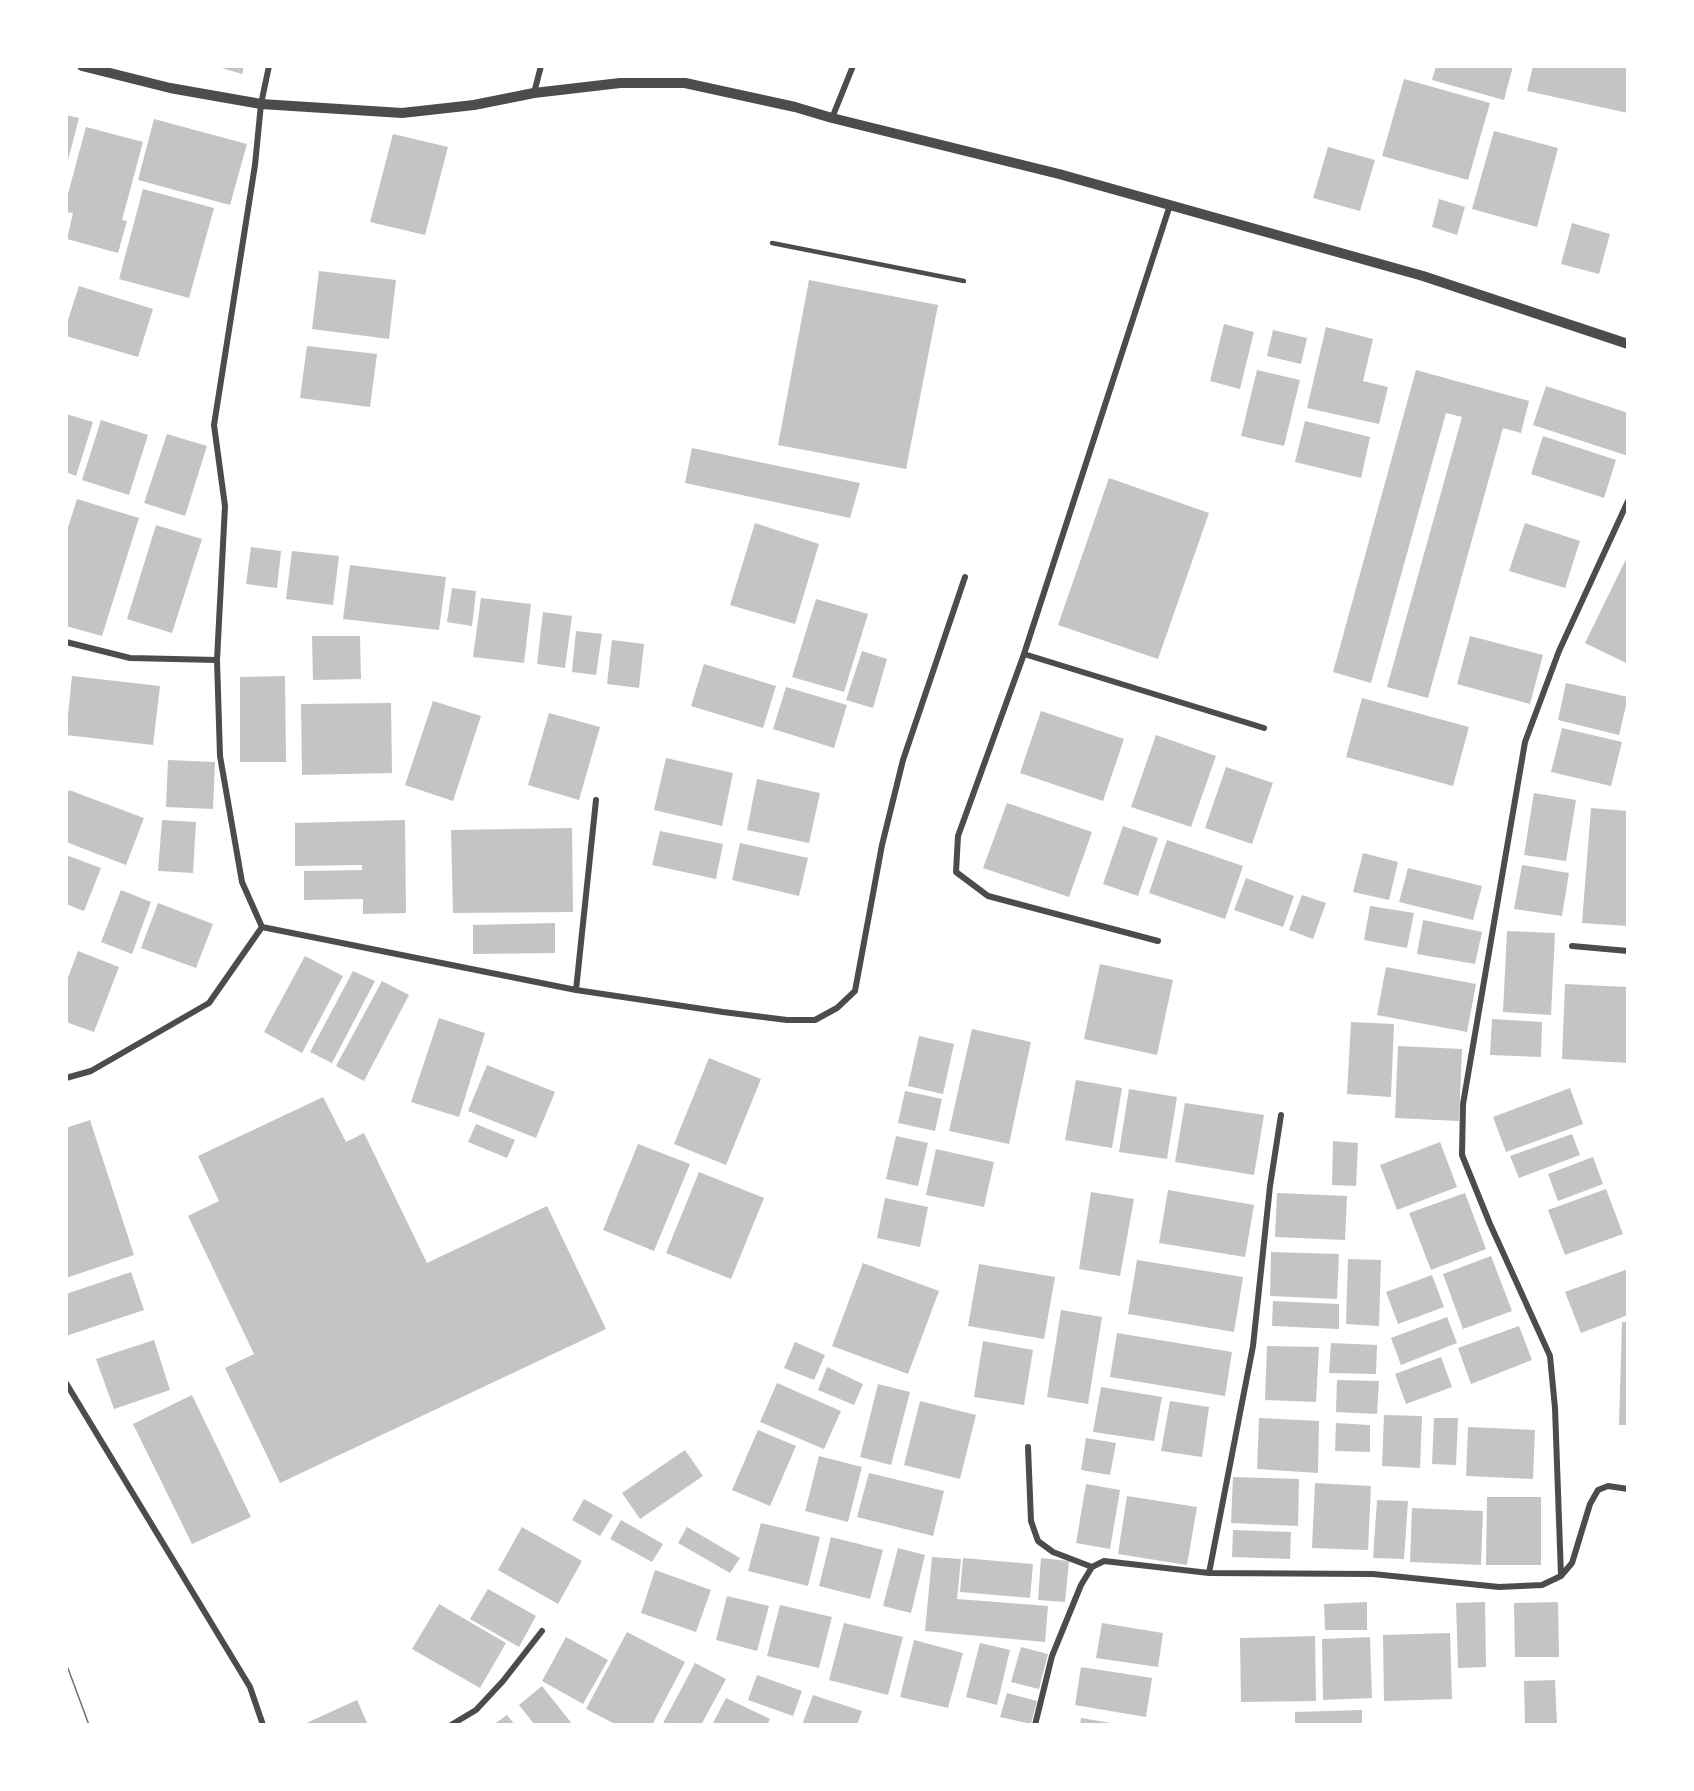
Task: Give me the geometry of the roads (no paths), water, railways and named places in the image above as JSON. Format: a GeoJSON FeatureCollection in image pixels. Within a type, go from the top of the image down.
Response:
{"type":"FeatureCollection","features":[{"type":"Feature","properties":{"kind":"street"},"geometry":{"type":"LineString","coordinates":[[82,66],[170,88],[261,104],[402,113],[474,105],[534,93],[620,83],[685,83],[795,107],[1059,174],[1423,276],[1628,344]]}},
{"type":"Feature","properties":{"kind":"street"},"geometry":{"type":"LineString","coordinates":[[262,927],[242,882],[220,756],[217,660],[225,506],[214,425],[255,165],[261,104],[269,66]]}},
{"type":"Feature","properties":{"kind":"street"},"geometry":{"type":"LineString","coordinates":[[534,93],[541,66]]}},
{"type":"Feature","properties":{"kind":"street"},"geometry":{"type":"LineString","coordinates":[[832,118],[852,66]]}},
{"type":"Feature","properties":{"kind":"street"},"geometry":{"type":"LineString","coordinates":[[1158,941],[988,896],[956,872],[958,836],[1024,654],[1173,206]]}},
{"type":"Feature","properties":{"kind":"street"},"geometry":{"type":"LineString","coordinates":[[1561,1576],[1555,1408],[1550,1356],[1490,1224],[1462,1155],[1463,1104],[1525,742],[1559,651],[1628,501]]}},
{"type":"Feature","properties":{"kind":"street"},"geometry":{"type":"LineString","coordinates":[[262,927],[576,990],[787,1020],[815,1020],[837,1008],[855,991],[882,845],[903,760],[965,577]]}},
{"type":"Feature","properties":{"kind":"street"},"geometry":{"type":"LineString","coordinates":[[66,642],[130,658],[217,660]]}},
{"type":"Feature","properties":{"kind":"street"},"geometry":{"type":"LineString","coordinates":[[1024,654],[1264,728]]}},
{"type":"Feature","properties":{"kind":"street"},"geometry":{"type":"LineString","coordinates":[[576,990],[596,800]]}},
{"type":"Feature","properties":{"kind":"street"},"geometry":{"type":"LineString","coordinates":[[66,1078],[91,1071],[210,1003],[262,927]]}},
{"type":"Feature","properties":{"kind":"street"},"geometry":{"type":"LineString","coordinates":[[1572,946],[1628,951]]}},
{"type":"Feature","properties":{"kind":"street"},"geometry":{"type":"LineString","coordinates":[[1209,1573],[1253,1346],[1270,1186],[1281,1115]]}},
{"type":"Feature","properties":{"kind":"street"},"geometry":{"type":"LineString","coordinates":[[66,1383],[250,1687],[262,1724]]}},
{"type":"Feature","properties":{"kind":"street"},"geometry":{"type":"LineString","coordinates":[[1028,1447],[1031,1521],[1038,1541],[1053,1552],[1092,1567]]}},
{"type":"Feature","properties":{"kind":"street"},"geometry":{"type":"LineString","coordinates":[[1035,1725],[1052,1656],[1081,1585],[1092,1567],[1104,1561],[1209,1573],[1373,1574],[1499,1587],[1542,1585],[1561,1576],[1572,1563],[1590,1504],[1598,1490],[1608,1486],[1628,1489]]}},
{"type":"Feature","properties":{"kind":"street"},"geometry":{"type":"LineString","coordinates":[[451,1725],[477,1710],[542,1631]]}},
{"type":"Feature","properties":{"kind":"lane"},"geometry":{"type":"LineString","coordinates":[[772,243],[964,281]]}},
{"type":"Feature","properties":{"kind":"tram line"},"geometry":{"type":"LineString","coordinates":[[66,1663],[89,1725]]}}]}
